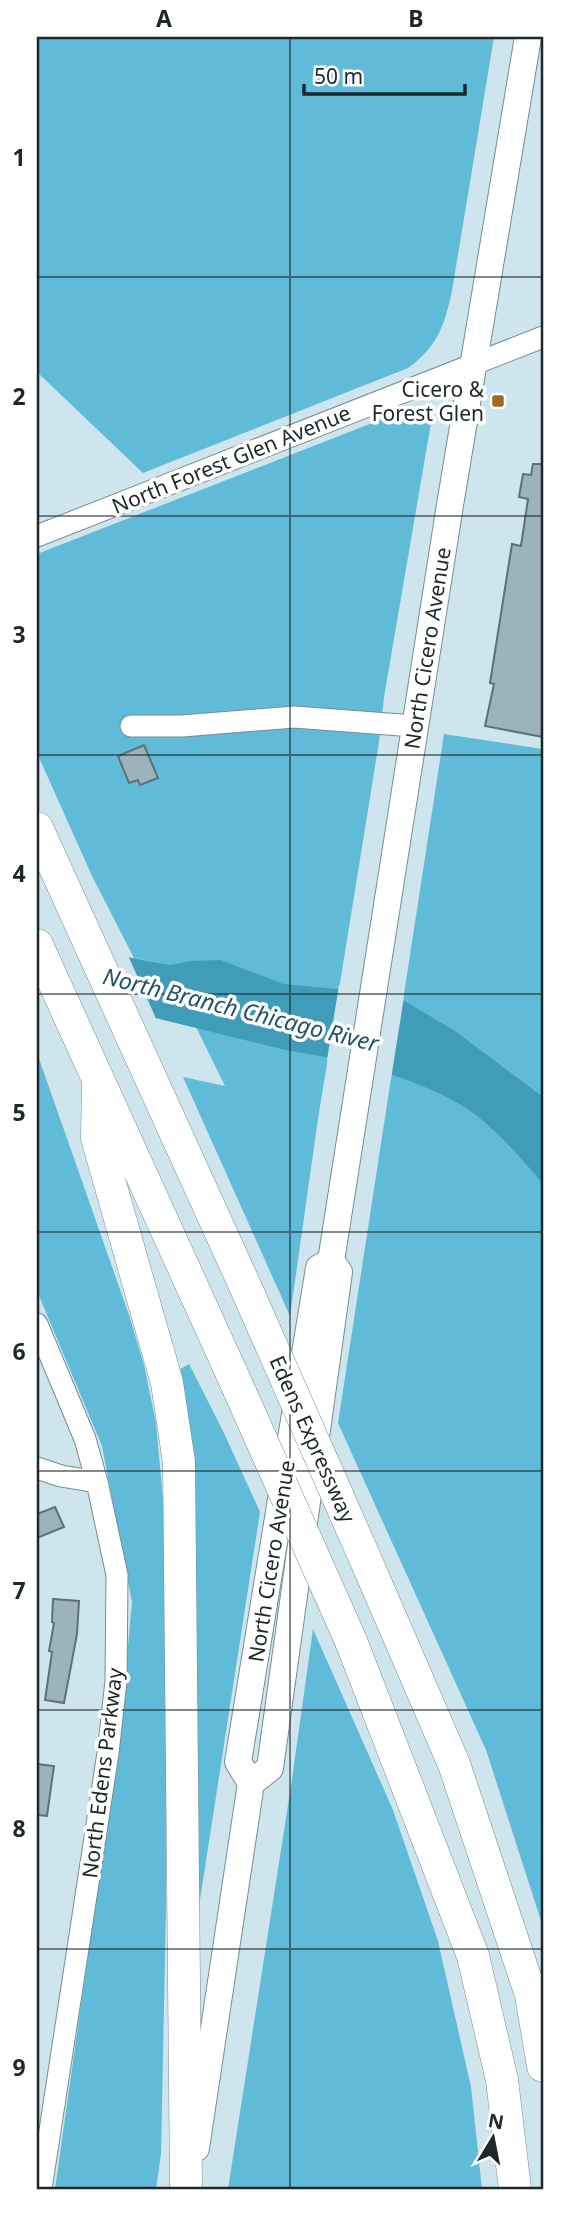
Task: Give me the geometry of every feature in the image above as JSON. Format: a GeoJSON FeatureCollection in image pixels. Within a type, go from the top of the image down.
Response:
{"type":"FeatureCollection","features":[{"type":"Feature","properties":{"kind":"highway","name":"Edens Expressway"},"geometry":{"type":"LineString","coordinates":[[37,828],[246,1288],[454,1764],[531,1996],[543,2066]]}},
{"type":"Feature","properties":{"kind":"highway"},"geometry":{"type":"LineString","coordinates":[[37,945],[351,1641],[473,1956],[502,2080],[515,2189]]}},
{"type":"Feature","properties":{"kind":"highway"},"geometry":{"type":"LineString","coordinates":[[98,1082],[97,1138],[167,1383],[179,1462],[188,2189]]}},
{"type":"Feature","properties":{"kind":"main road","name":"North Cicero Avenue"},"geometry":{"type":"LineString","coordinates":[[188,2189],[251,1783],[270,1768],[339,1272],[331,1261],[414,726],[528,37]]}},
{"type":"Feature","properties":{"kind":"street","name":"North Forest Glen Avenue"},"geometry":{"type":"LineString","coordinates":[[37,536],[543,337]]}},
{"type":"Feature","properties":{"kind":"street"},"geometry":{"type":"LineString","coordinates":[[131,726],[181,726],[294,717],[414,726]]}},
{"type":"Feature","properties":{"kind":"street","name":"North Edens Parkway"},"geometry":{"type":"LineString","coordinates":[[37,1324],[85,1440],[117,1575],[116,1681],[108,1753],[43,2128],[41,2189]]}},
{"type":"Feature","properties":{"kind":"street"},"geometry":{"type":"LineString","coordinates":[[37,1468],[61,1476],[97,1482]]}},
{"type":"Feature","properties":{"kind":"shaded area"},"geometry":{"type":"Polygon","coordinates":[[[37,37],[494,37],[452,291],[442,325],[426,352],[408,368],[143,473],[37,372],[37,37]]]}},
{"type":"Feature","properties":{"kind":"shaded area"},"geometry":{"type":"Polygon","coordinates":[[[413,407],[425,411],[431,423],[384,697],[290,1316],[183,1077],[225,1086],[165,964],[134,958],[92,876],[37,753],[37,554],[413,407]]]}},
{"type":"Feature","properties":{"kind":"shaded area"},"geometry":{"type":"Polygon","coordinates":[[[444,734],[543,749],[543,1927],[486,1750],[338,1423],[444,734]]]}},
{"type":"Feature","properties":{"kind":"shaded area"},"geometry":{"type":"Polygon","coordinates":[[[37,1053],[129,1315],[144,1365],[156,1423],[163,1500],[166,1590],[166,1907],[161,2154],[156,2189],[55,2189],[121,1722],[132,1602],[102,1446],[37,1291],[37,1053]]]}},
{"type":"Feature","properties":{"kind":"shaded area"},"geometry":{"type":"Polygon","coordinates":[[[189,1364],[260,1512],[193,1945],[177,1371],[189,1364]]]}},
{"type":"Feature","properties":{"kind":"shaded area"},"geometry":{"type":"Polygon","coordinates":[[[313,1629],[393,1810],[438,1941],[471,2087],[482,2189],[228,2189],[313,1629]]]}},
{"type":"Feature","properties":{"kind":"water","name":"North Branch Chicago River"},"geometry":{"type":"Polygon","coordinates":[[[37,940],[170,965],[221,960],[283,984],[338,989],[403,1000],[455,1031],[543,1097],[543,1184],[511,1148],[476,1115],[458,1103],[412,1082],[336,1059],[290,1051],[37,989],[37,940]]]}},
{"type":"Feature","properties":{"kind":"pier"},"geometry":{"type":"Polygon","coordinates":[[[37,936],[127,953],[158,1023],[37,993],[37,936]]]}},
{"type":"Feature","properties":{"kind":"pier"},"geometry":{"type":"Polygon","coordinates":[[[339,985],[404,997],[391,1079],[327,1060],[339,985]]]}},
{"type":"Feature","properties":{"kind":"building"},"geometry":{"type":"Polygon","coordinates":[[[533,464],[543,464],[543,737],[485,726],[494,684],[490,683],[512,544],[521,546],[528,499],[519,497],[523,474],[531,475],[533,464]]]}},
{"type":"Feature","properties":{"kind":"building"},"geometry":{"type":"Polygon","coordinates":[[[144,745],[158,778],[140,785],[138,780],[129,783],[118,756],[144,745]]]}},
{"type":"Feature","properties":{"kind":"building"},"geometry":{"type":"Polygon","coordinates":[[[55,1507],[64,1527],[37,1538],[37,1514],[55,1507]]]}},
{"type":"Feature","properties":{"kind":"building"},"geometry":{"type":"Polygon","coordinates":[[[53,1599],[79,1601],[77,1634],[64,1703],[45,1700],[52,1652],[49,1651],[54,1623],[53,1599]]]}},
{"type":"Feature","properties":{"kind":"building"},"geometry":{"type":"Polygon","coordinates":[[[37,1764],[54,1766],[47,1816],[37,1815],[37,1764]]]}},
{"type":"Feature","properties":{"kind":"place","name":"Cicero & Forest Glen"},"geometry":{"type":"Point","coordinates":[498,401]}}]}
